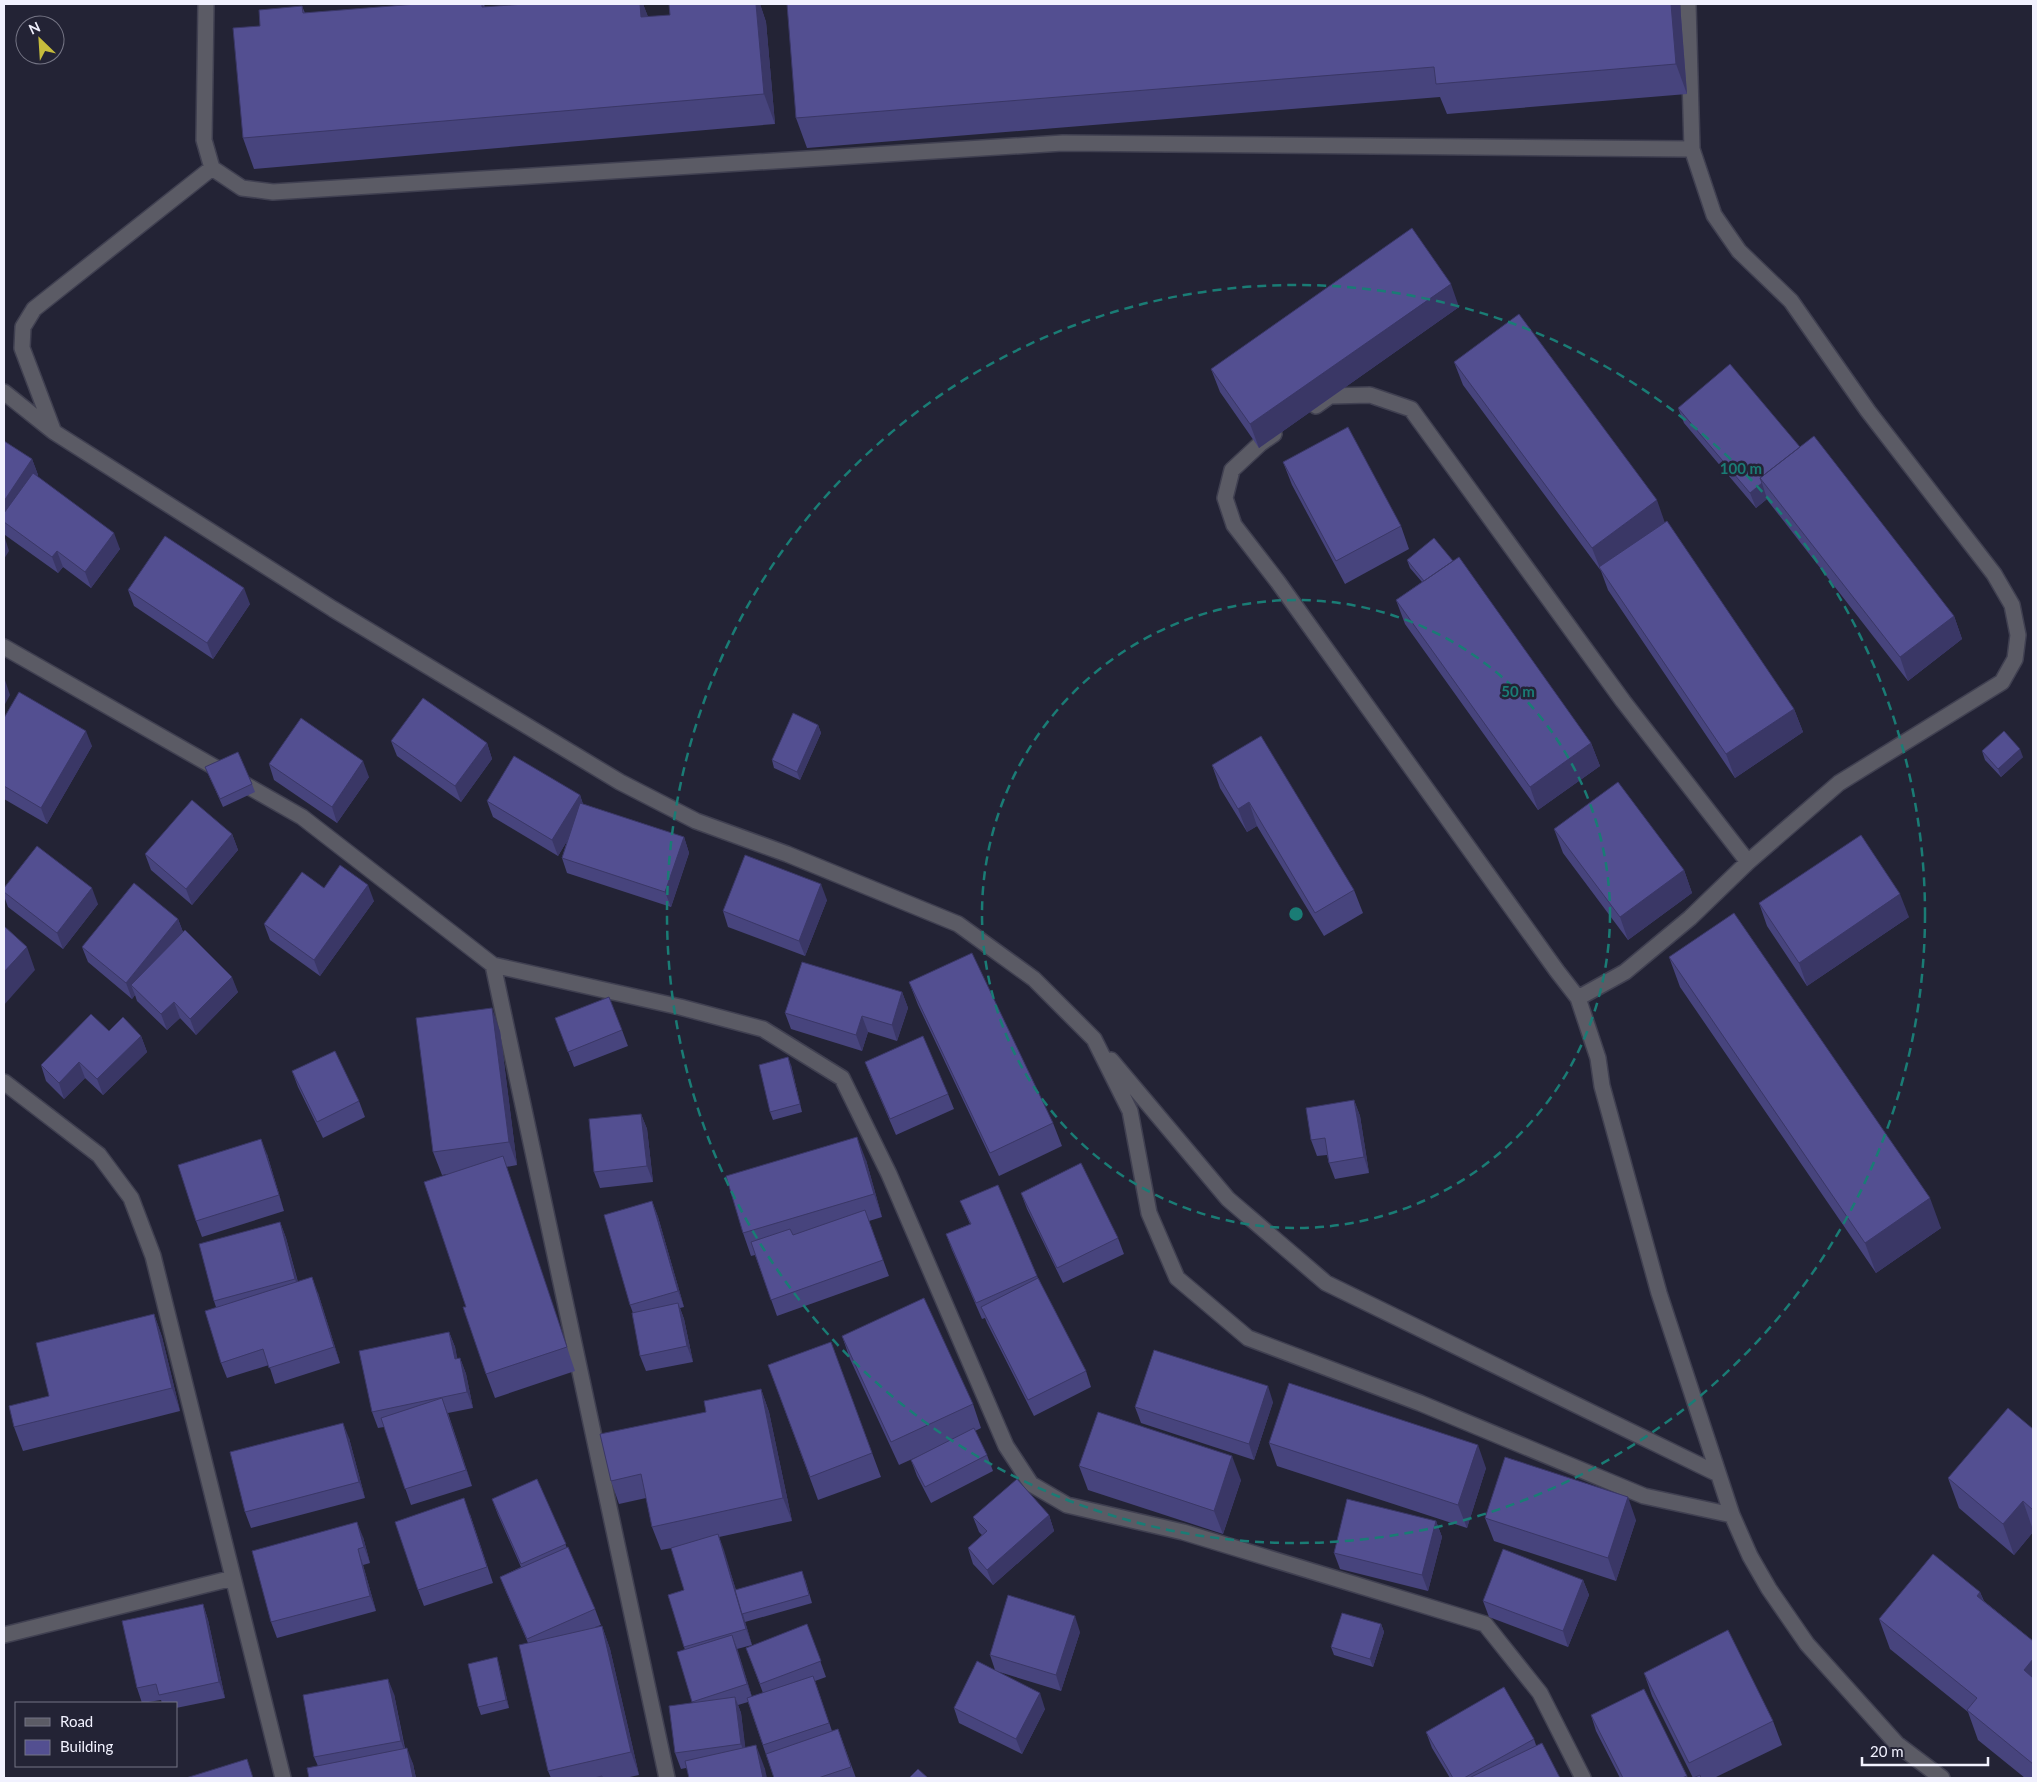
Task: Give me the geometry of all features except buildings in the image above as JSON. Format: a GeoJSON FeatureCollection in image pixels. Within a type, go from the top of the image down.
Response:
{"type":"FeatureCollection","features":[{"type":"Feature","properties":{"kind":"street"},"geometry":{"type":"LineString","coordinates":[[206,4],[204,140],[212,168],[242,188],[273,192],[1063,144],[1692,149]]}},
{"type":"Feature","properties":{"kind":"street"},"geometry":{"type":"LineString","coordinates":[[1578,998],[1625,972],[1690,918],[1748,862],[1839,783],[2002,682],[2016,659],[2018,635],[2012,605],[1994,574],[1868,411],[1791,301],[1739,251],[1714,215],[1692,149],[1688,4]]}},
{"type":"Feature","properties":{"kind":"street"},"geometry":{"type":"LineString","coordinates":[[54,432],[22,348],[23,328],[34,309],[212,168]]}},
{"type":"Feature","properties":{"kind":"street"},"geometry":{"type":"LineString","coordinates":[[4,392],[54,432],[334,609],[620,782],[696,821],[787,854],[958,924],[1034,979],[1094,1039],[1228,1199],[1326,1283],[1718,1474]]}},
{"type":"Feature","properties":{"kind":"street"},"geometry":{"type":"LineString","coordinates":[[1307,412],[1330,396],[1370,395],[1411,409],[1623,700],[1748,862]]}},
{"type":"Feature","properties":{"kind":"street"},"geometry":{"type":"LineString","coordinates":[[1284,427],[1261,443],[1232,470],[1225,498],[1234,525],[1284,590],[1578,998],[1598,1058],[1602,1086],[1659,1293],[1732,1516],[1750,1556],[1769,1589],[1807,1644],[1897,1744],[1942,1778]]}},
{"type":"Feature","properties":{"kind":"street"},"geometry":{"type":"LineString","coordinates":[[4,647],[302,817],[493,965],[680,1006],[763,1029],[842,1078],[889,1174],[1006,1446],[1031,1484],[1067,1505],[1183,1532],[1485,1624],[1540,1693],[1583,1778]]}},
{"type":"Feature","properties":{"kind":"street"},"geometry":{"type":"LineString","coordinates":[[493,965],[667,1778]]}},
{"type":"Feature","properties":{"kind":"street"},"geometry":{"type":"LineString","coordinates":[[1094,1039],[1130,1111],[1149,1213],[1177,1278],[1248,1338],[1420,1403],[1644,1496],[1732,1516]]}},
{"type":"Feature","properties":{"kind":"street"},"geometry":{"type":"LineString","coordinates":[[4,1082],[99,1155],[131,1198],[153,1256],[282,1778]]}},
{"type":"Feature","properties":{"kind":"street"},"geometry":{"type":"LineString","coordinates":[[4,1635],[233,1578]]}}]}
